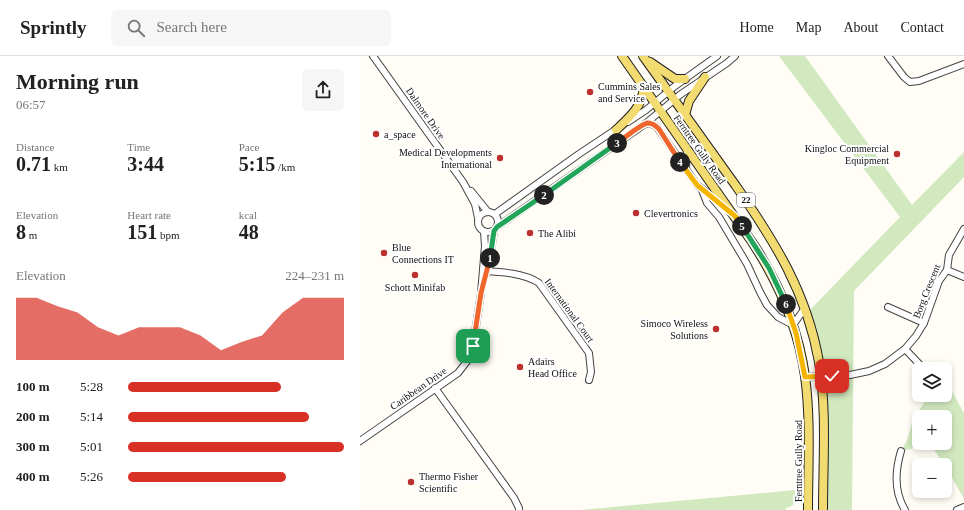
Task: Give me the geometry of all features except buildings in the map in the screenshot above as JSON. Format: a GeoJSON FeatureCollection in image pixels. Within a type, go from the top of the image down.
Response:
{"type":"FeatureCollection","features":[{"type":"Feature","properties":{"kind":"main road","name":"Ferntree Gully Road"},"geometry":{"type":"LineString","coordinates":[[622,56],[735,216],[764,260],[782,293],[801,354],[805,377],[808,421],[808,510]]}},
{"type":"Feature","properties":{"kind":"main road","name":"Ferntree Gully Road"},"geometry":{"type":"LineString","coordinates":[[644,57],[767,232],[790,273],[805,308],[816,347],[821,377],[823,412],[823,510]]}},
{"type":"Feature","properties":{"kind":"main road"},"geometry":{"type":"LineString","coordinates":[[644,57],[675,79],[685,79]]}},
{"type":"Feature","properties":{"kind":"main road"},"geometry":{"type":"LineString","coordinates":[[685,115],[688,101],[704,77]]}},
{"type":"Feature","properties":{"kind":"main road"},"geometry":{"type":"LineString","coordinates":[[616,130],[630,117],[638,106],[644,87]]}},
{"type":"Feature","properties":{"kind":"street","name":"Dalmore Drive"},"geometry":{"type":"LineString","coordinates":[[373,56],[463,182],[488,212]]}},
{"type":"Feature","properties":{"kind":"street"},"geometry":{"type":"LineString","coordinates":[[495,214],[579,154],[646,110],[668,91],[717,56]]}},
{"type":"Feature","properties":{"kind":"street"},"geometry":{"type":"LineString","coordinates":[[495,214],[488,212],[482,214],[478,218],[479,228],[484,232],[495,229],[645,124],[674,99],[735,56]]}},
{"type":"Feature","properties":{"kind":"street"},"geometry":{"type":"LineString","coordinates":[[888,56],[904,77],[910,82],[919,81],[964,64]]}},
{"type":"Feature","properties":{"kind":"street"},"geometry":{"type":"LineString","coordinates":[[645,124],[650,123],[657,127],[697,185],[735,216]]}},
{"type":"Feature","properties":{"kind":"street"},"geometry":{"type":"LineString","coordinates":[[686,170],[687,147]]}},
{"type":"Feature","properties":{"kind":"street","name":"Dalmore Drive"},"geometry":{"type":"LineString","coordinates":[[463,182],[475,204],[478,218]]}},
{"type":"Feature","properties":{"kind":"street"},"geometry":{"type":"LineString","coordinates":[[702,190],[707,203],[719,217],[748,264],[767,305],[778,317],[793,325],[805,308]]}},
{"type":"Feature","properties":{"kind":"street"},"geometry":{"type":"LineString","coordinates":[[495,214],[498,221],[495,229]]}},
{"type":"Feature","properties":{"kind":"street","name":"Caribbean Drive"},"geometry":{"type":"LineString","coordinates":[[360,441],[461,369],[468,360],[473,343],[485,271],[490,257],[495,229]]}},
{"type":"Feature","properties":{"kind":"street","name":"Borg Crescent"},"geometry":{"type":"LineString","coordinates":[[805,377],[850,375],[869,372],[885,364],[905,349],[916,336],[924,323],[939,281],[947,270],[949,255],[964,229]]}},
{"type":"Feature","properties":{"kind":"street","name":"Caribbean Drive"},"geometry":{"type":"LineString","coordinates":[[484,232],[485,271]]}},
{"type":"Feature","properties":{"kind":"street"},"geometry":{"type":"LineString","coordinates":[[947,270],[964,277]]}},
{"type":"Feature","properties":{"kind":"street","name":"International Court"},"geometry":{"type":"LineString","coordinates":[[485,271],[527,277],[542,287],[589,353],[591,372],[588,380]]}},
{"type":"Feature","properties":{"kind":"street"},"geometry":{"type":"LineString","coordinates":[[888,307],[924,323]]}},
{"type":"Feature","properties":{"kind":"street"},"geometry":{"type":"LineString","coordinates":[[905,349],[917,362]]}},
{"type":"Feature","properties":{"kind":"street"},"geometry":{"type":"LineString","coordinates":[[435,388],[516,502],[519,510]]}},
{"type":"Feature","properties":{"kind":"street"},"geometry":{"type":"LineString","coordinates":[[901,451],[897,466],[897,487],[898,495],[905,510]]}},
{"type":"Feature","properties":{"kind":"street"},"geometry":{"type":"LineString","coordinates":[[957,510],[964,507]]}},
{"type":"Feature","properties":{"kind":"green space"},"geometry":{"type":"Polygon","coordinates":[[[779,56],[805,56],[912,205],[964,152],[964,177],[854,291],[852,510],[823,510],[822,392],[807,313],[900,217],[779,56]]]}},
{"type":"Feature","properties":{"kind":"green space"},"geometry":{"type":"Polygon","coordinates":[[[952,392],[964,413],[964,499],[952,478],[952,458],[940,458],[934,450],[952,450],[952,410],[919,410],[925,402],[952,402],[952,392]]]}},
{"type":"Feature","properties":{"kind":"green space"},"geometry":{"type":"Polygon","coordinates":[[[912,423],[912,448],[901,451],[907,440],[912,423]]]}},
{"type":"Feature","properties":{"kind":"green space"},"geometry":{"type":"Polygon","coordinates":[[[796,490],[794,504],[786,508],[786,510],[580,510],[796,490]]]}},
{"type":"Feature","properties":{"kind":"place","name":"Cummins Sales and Service"},"geometry":{"type":"Point","coordinates":[590,92]}},
{"type":"Feature","properties":{"kind":"place","name":"a_space"},"geometry":{"type":"Point","coordinates":[376,134]}},
{"type":"Feature","properties":{"kind":"place","name":"Kingloc Commercial Equipment"},"geometry":{"type":"Point","coordinates":[897,154]}},
{"type":"Feature","properties":{"kind":"place","name":"Medical Developments International"},"geometry":{"type":"Point","coordinates":[500,158]}},
{"type":"Feature","properties":{"kind":"place","name":"Clevertronics"},"geometry":{"type":"Point","coordinates":[636,213]}},
{"type":"Feature","properties":{"kind":"place","name":"The Alibi"},"geometry":{"type":"Point","coordinates":[530,233]}},
{"type":"Feature","properties":{"kind":"place","name":"Blue Connections IT"},"geometry":{"type":"Point","coordinates":[384,253]}},
{"type":"Feature","properties":{"kind":"place","name":"Schott Minifab"},"geometry":{"type":"Point","coordinates":[415,275]}},
{"type":"Feature","properties":{"kind":"place","name":"Simoco Wireless Solutions"},"geometry":{"type":"Point","coordinates":[716,329]}},
{"type":"Feature","properties":{"kind":"place","name":"Adairs Head Office"},"geometry":{"type":"Point","coordinates":[520,367]}},
{"type":"Feature","properties":{"kind":"place","name":"Thermo Fisher Scientific"},"geometry":{"type":"Point","coordinates":[411,482]}},
{"type":"Feature","properties":{"kind":"route"},"geometry":{"type":"LineString","coordinates":[[473,346],[481,293],[490,257],[494,231],[497,227],[645,124],[650,123],[659,129],[664,139],[697,185],[735,216],[764,260],[782,293],[796,333],[805,377],[832,376]]}}]}
